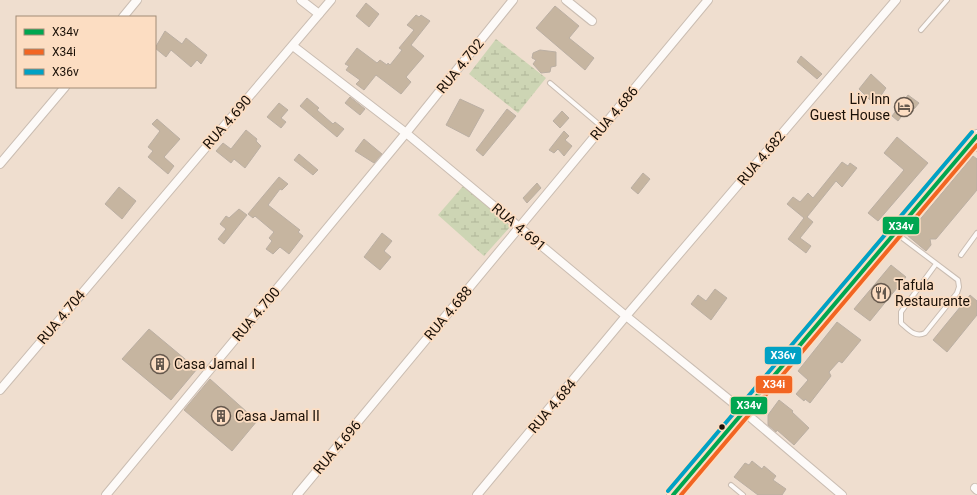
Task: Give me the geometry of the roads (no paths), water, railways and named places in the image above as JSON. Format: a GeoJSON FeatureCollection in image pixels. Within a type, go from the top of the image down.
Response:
{"type":"FeatureCollection","features":[{"type":"Feature","properties":{"kind":"main road"},"geometry":{"type":"LineString","coordinates":[[673,495],[895,233],[975,143]]}},
{"type":"Feature","properties":{"kind":"street"},"geometry":{"type":"LineString","coordinates":[[124,16],[137,0]]}},
{"type":"Feature","properties":{"kind":"street"},"geometry":{"type":"LineString","coordinates":[[301,0],[319,14]]}},
{"type":"Feature","properties":{"kind":"street","name":"RUA 4.690"},"geometry":{"type":"LineString","coordinates":[[122,244],[331,0]]}},
{"type":"Feature","properties":{"kind":"street","name":"RUA 4.702"},"geometry":{"type":"LineString","coordinates":[[406,133],[513,0]]}},
{"type":"Feature","properties":{"kind":"street"},"geometry":{"type":"LineString","coordinates":[[566,0],[592,21]]}},
{"type":"Feature","properties":{"kind":"street","name":"RUA 4.686"},"geometry":{"type":"LineString","coordinates":[[520,227],[708,0]]}},
{"type":"Feature","properties":{"kind":"street","name":"RUA 4.682"},"geometry":{"type":"LineString","coordinates":[[626,316],[896,0]]}},
{"type":"Feature","properties":{"kind":"street","name":"RUA 4.691"},"geometry":{"type":"LineString","coordinates":[[293,46],[406,133],[743,411],[842,495]]}},
{"type":"Feature","properties":{"kind":"street"},"geometry":{"type":"LineString","coordinates":[[0,164],[63,88]]}},
{"type":"Feature","properties":{"kind":"street","name":"RUA 4.700"},"geometry":{"type":"LineString","coordinates":[[106,495],[406,133]]}},
{"type":"Feature","properties":{"kind":"street","name":"RUA 4.688"},"geometry":{"type":"LineString","coordinates":[[377,399],[520,227]]}},
{"type":"Feature","properties":{"kind":"street","name":"RUA 4.704"},"geometry":{"type":"LineString","coordinates":[[0,390],[122,244]]}},
{"type":"Feature","properties":{"kind":"street","name":"RUA 4.684"},"geometry":{"type":"LineString","coordinates":[[477,495],[626,316]]}},
{"type":"Feature","properties":{"kind":"street","name":"RUA 4.696"},"geometry":{"type":"LineString","coordinates":[[297,495],[377,399]]}},
{"type":"Feature","properties":{"kind":"lane"},"geometry":{"type":"LineString","coordinates":[[921,30],[946,0]]}},
{"type":"Feature","properties":{"kind":"lane"},"geometry":{"type":"LineString","coordinates":[[550,83],[602,127]]}},
{"type":"Feature","properties":{"kind":"lane"},"geometry":{"type":"LineString","coordinates":[[895,233],[958,280],[959,286],[957,292],[925,333],[920,335],[915,334],[901,323],[901,312],[936,264]]}},
{"type":"Feature","properties":{"kind":"lane"},"geometry":{"type":"LineString","coordinates":[[961,255],[977,233]]}},
{"type":"Feature","properties":{"kind":"lane"},"geometry":{"type":"LineString","coordinates":[[731,485],[743,495]]}},
{"type":"Feature","properties":{"kind":"place","name":"Liv Inn Guest House"},"geometry":{"type":"Point","coordinates":[904,107]}},
{"type":"Feature","properties":{"kind":"place","name":"Tafula Restaurante"},"geometry":{"type":"Point","coordinates":[881,293]}},
{"type":"Feature","properties":{"kind":"place","name":"Casa Jamal I"},"geometry":{"type":"Point","coordinates":[160,364]}},
{"type":"Feature","properties":{"kind":"place","name":"Casa Jamal II"},"geometry":{"type":"Point","coordinates":[221,416]}}]}
